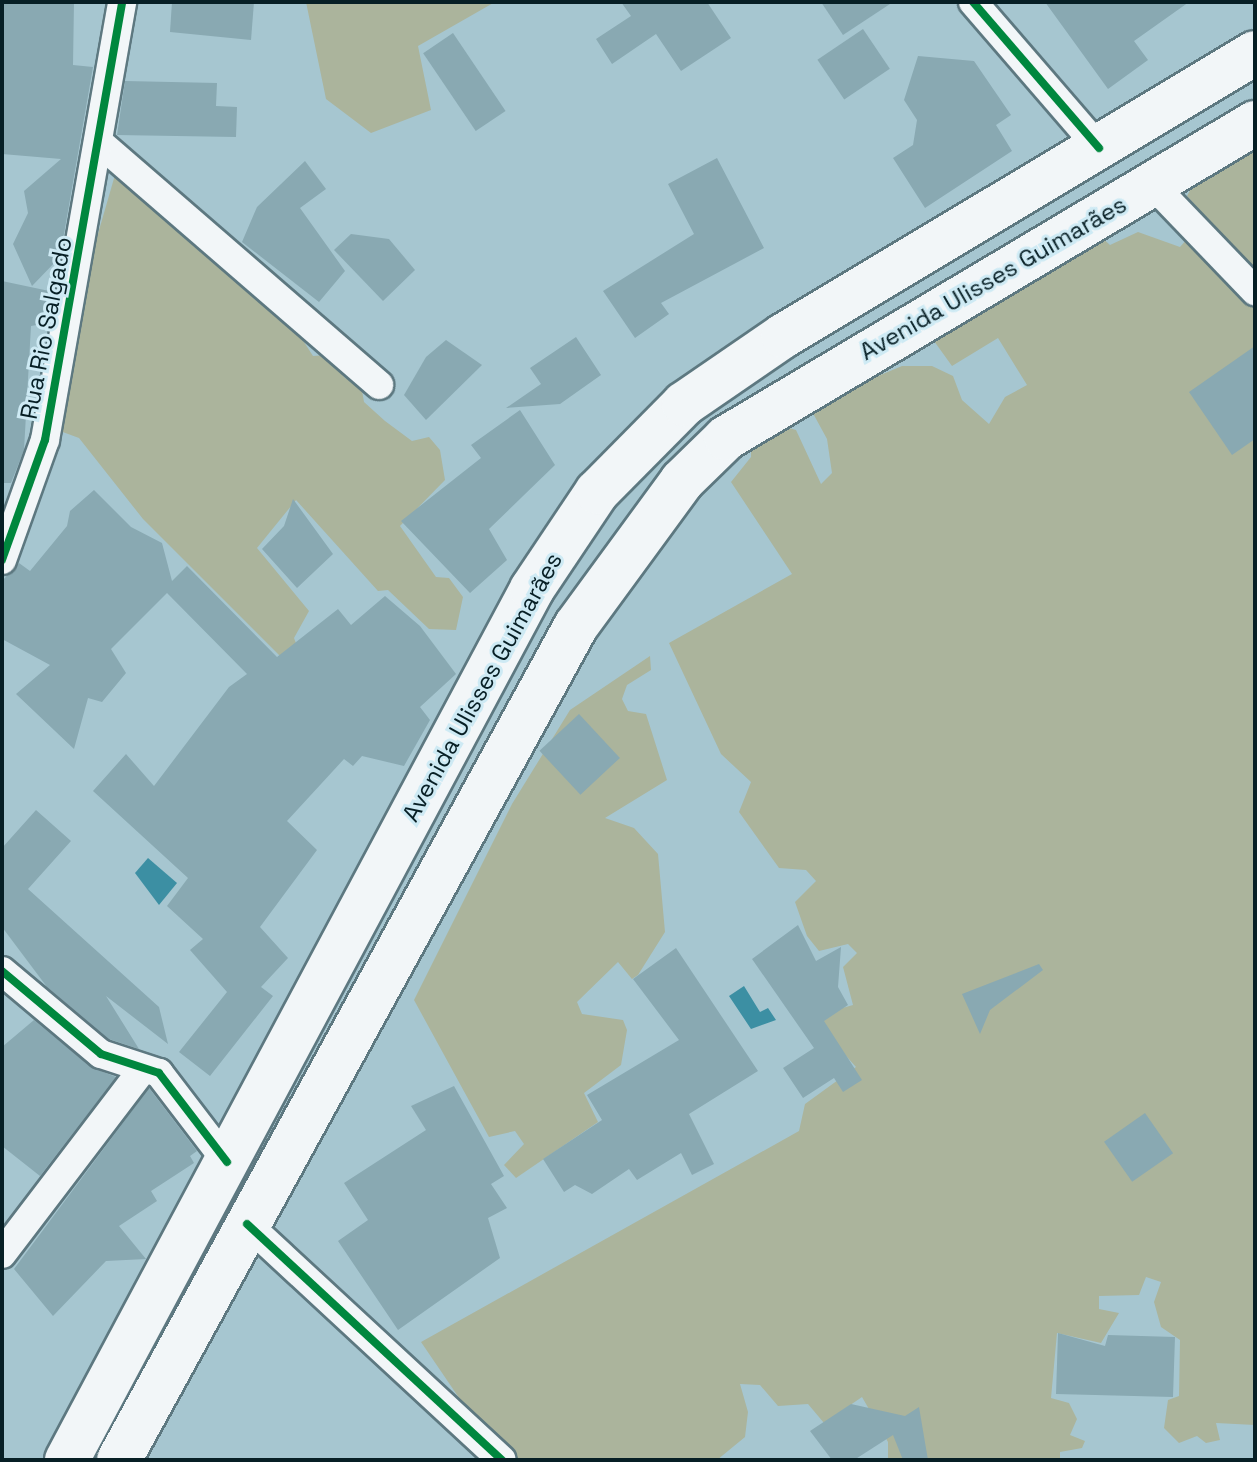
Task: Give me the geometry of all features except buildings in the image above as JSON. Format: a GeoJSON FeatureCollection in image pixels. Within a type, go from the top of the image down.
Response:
{"type":"FeatureCollection","features":[{"type":"Feature","properties":{"kind":"main road","name":"Avenida Ulisses Guimarães"},"geometry":{"type":"LineString","coordinates":[[67,1460],[532,589],[597,492],[684,404],[1255,53]]}},
{"type":"Feature","properties":{"kind":"main road","name":"Avenida Ulisses Guimarães"},"geometry":{"type":"LineString","coordinates":[[119,1460],[576,626],[682,481],[726,438],[1255,123]]}},
{"type":"Feature","properties":{"kind":"street","name":"Rua Rio Salgado"},"geometry":{"type":"LineString","coordinates":[[2,560],[45,440],[101,144],[122,2]]}},
{"type":"Feature","properties":{"kind":"street"},"geometry":{"type":"LineString","coordinates":[[973,2],[1099,148]]}},
{"type":"Feature","properties":{"kind":"street"},"geometry":{"type":"LineString","coordinates":[[101,144],[379,385]]}},
{"type":"Feature","properties":{"kind":"street"},"geometry":{"type":"LineString","coordinates":[[1152,184],[1255,291]]}},
{"type":"Feature","properties":{"kind":"street"},"geometry":{"type":"LineString","coordinates":[[2,971],[101,1054],[173,1086],[227,1162]]}},
{"type":"Feature","properties":{"kind":"street"},"geometry":{"type":"LineString","coordinates":[[2,1254],[142,1070]]}},
{"type":"Feature","properties":{"kind":"street"},"geometry":{"type":"LineString","coordinates":[[247,1224],[502,1460]]}},
{"type":"Feature","properties":{"kind":"green space"},"geometry":{"type":"Polygon","coordinates":[[[306,2],[495,2],[418,46],[431,110],[371,133],[326,99],[306,2]]]}},
{"type":"Feature","properties":{"kind":"green space"},"geometry":{"type":"Polygon","coordinates":[[[1255,131],[1255,1425],[1216,1423],[1220,1440],[1206,1443],[1197,1436],[1179,1443],[1164,1428],[1168,1400],[1179,1396],[1180,1340],[1161,1327],[1154,1302],[1161,1282],[1146,1277],[1139,1295],[1099,1296],[1099,1309],[1119,1313],[1101,1343],[1057,1333],[1051,1398],[1069,1403],[1077,1419],[1070,1435],[1085,1441],[1082,1448],[1060,1452],[1060,1460],[888,1460],[888,1442],[862,1397],[824,1423],[808,1404],[778,1406],[760,1385],[740,1384],[748,1412],[745,1437],[717,1460],[520,1460],[485,1436],[421,1342],[799,1131],[805,1104],[856,1067],[811,1017],[853,1005],[843,967],[857,953],[848,944],[819,951],[807,936],[795,902],[816,881],[806,870],[779,868],[739,812],[751,782],[721,754],[669,643],[792,574],[731,482],[751,457],[751,439],[775,424],[796,430],[821,484],[832,473],[827,439],[809,406],[856,374],[871,379],[902,366],[932,366],[953,376],[962,400],[989,424],[1005,397],[1027,385],[998,338],[952,366],[934,341],[1072,242],[1099,235],[1110,245],[1138,232],[1180,247],[1188,238],[1222,236],[1187,196],[1197,177],[1255,131]]]}},
{"type":"Feature","properties":{"kind":"green space"},"geometry":{"type":"Polygon","coordinates":[[[117,168],[286,314],[313,356],[327,355],[345,378],[361,385],[364,402],[385,421],[412,441],[429,437],[440,450],[445,480],[400,526],[436,577],[449,578],[463,597],[456,630],[429,629],[388,590],[378,591],[296,500],[257,548],[309,611],[294,638],[297,646],[282,658],[143,519],[79,438],[60,431],[91,258],[117,168]]]}},
{"type":"Feature","properties":{"kind":"green space"},"geometry":{"type":"Polygon","coordinates":[[[650,656],[651,670],[627,685],[622,699],[628,711],[646,714],[667,780],[605,818],[634,828],[658,854],[665,932],[638,975],[632,979],[618,962],[577,1002],[582,1014],[623,1020],[627,1030],[621,1065],[584,1093],[598,1122],[516,1178],[504,1165],[524,1144],[515,1131],[489,1137],[414,1000],[512,804],[570,710],[650,656]]]}},
{"type":"Feature","properties":{"kind":"water"},"geometry":{"type":"Polygon","coordinates":[[[148,858],[177,883],[159,905],[135,873],[148,858]]]}},
{"type":"Feature","properties":{"kind":"water"},"geometry":{"type":"Polygon","coordinates":[[[744,986],[760,1012],[768,1008],[776,1020],[751,1029],[729,996],[744,986]]]}},
{"type":"Feature","properties":{"kind":"cycle path"},"geometry":{"type":"LineString","coordinates":[[2,560],[45,440],[122,2]]}},
{"type":"Feature","properties":{"kind":"cycle path"},"geometry":{"type":"LineString","coordinates":[[973,2],[1099,148]]}},
{"type":"Feature","properties":{"kind":"cycle path"},"geometry":{"type":"LineString","coordinates":[[2,971],[101,1054],[159,1073],[227,1162]]}},
{"type":"Feature","properties":{"kind":"cycle path"},"geometry":{"type":"LineString","coordinates":[[247,1224],[502,1460]]}}]}
